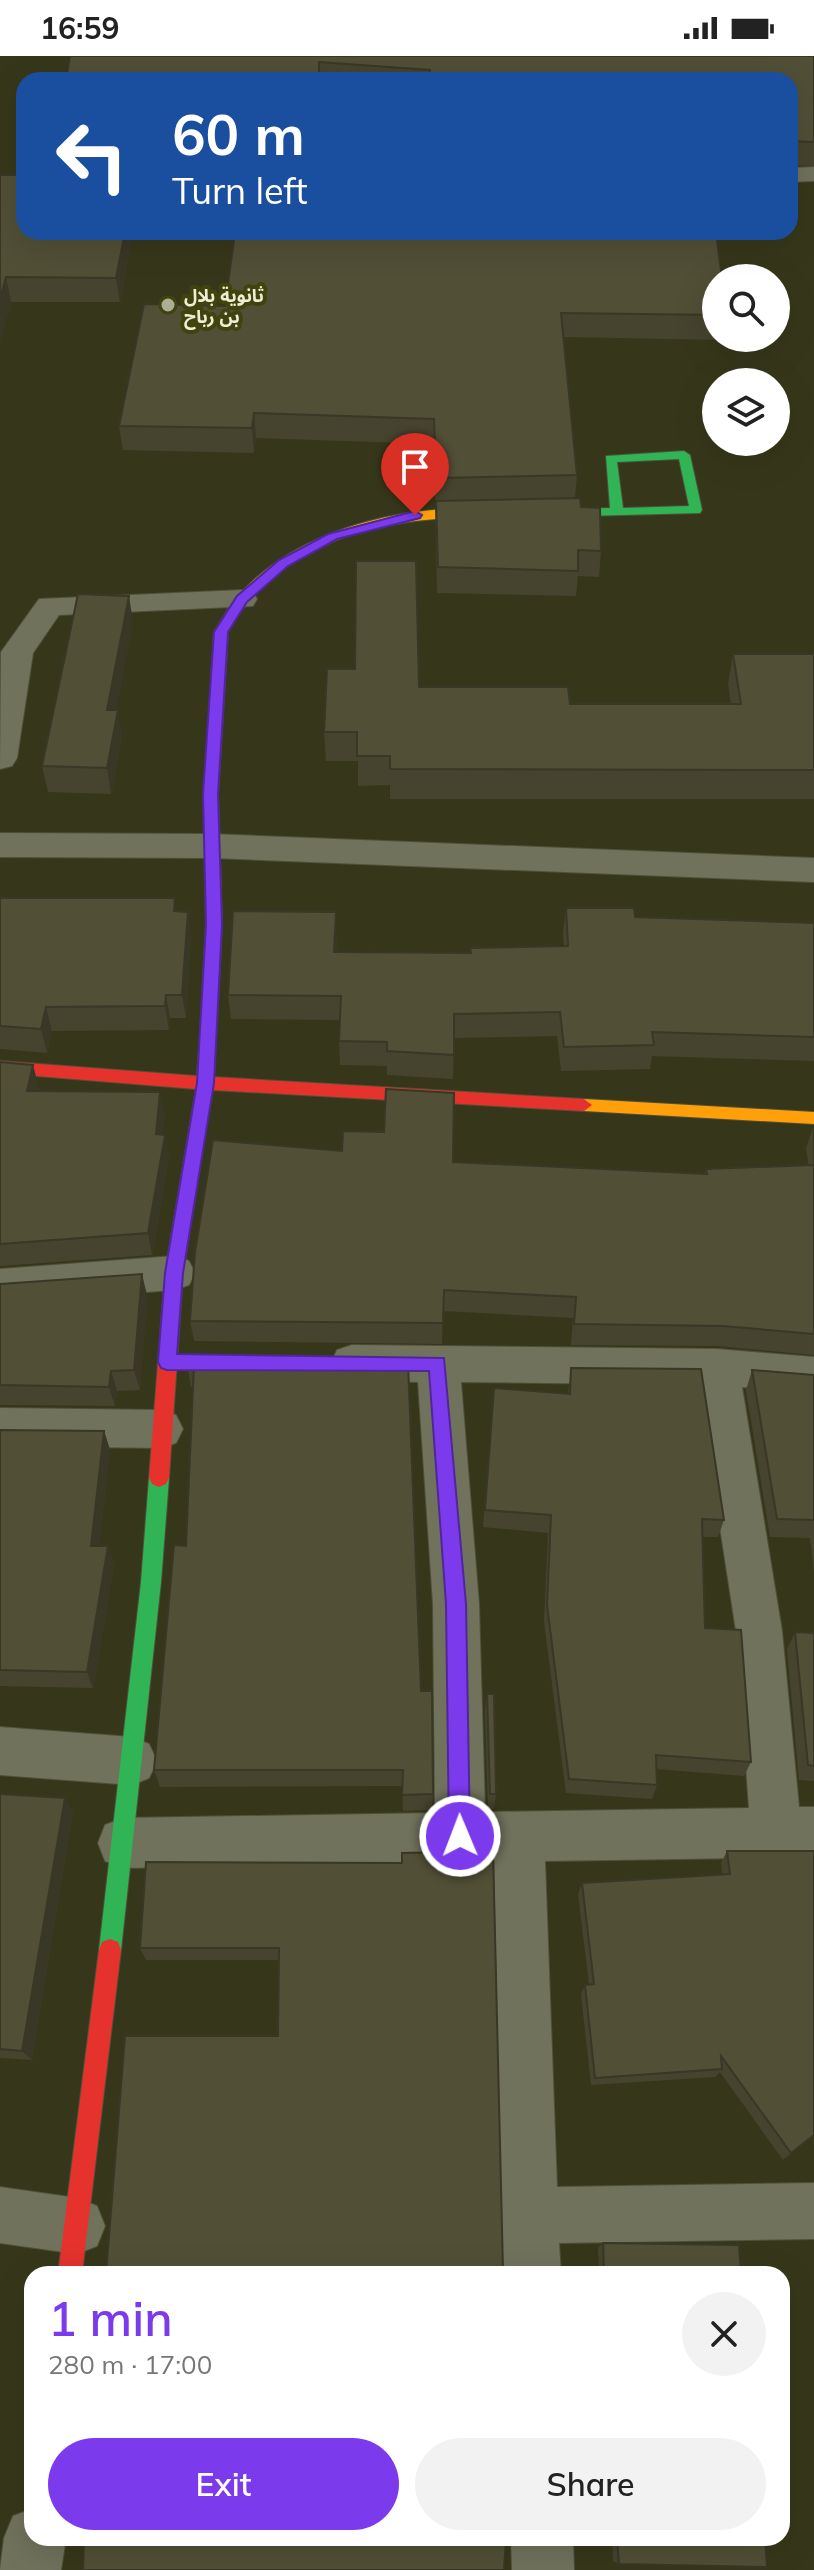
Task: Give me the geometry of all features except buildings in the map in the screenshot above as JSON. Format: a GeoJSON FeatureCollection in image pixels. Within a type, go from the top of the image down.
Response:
{"type":"FeatureCollection","features":[{"type":"Feature","properties":{"kind":"street"},"geometry":{"type":"LineString","coordinates":[[0,2215],[73,2250],[132,1761],[151,1582],[161,1429],[183,1362],[174,1273],[205,1083],[214,924],[211,794],[221,632],[242,599],[284,563],[333,536],[415,515],[696,510],[684,455],[610,459],[617,511]]}},
{"type":"Feature","properties":{"kind":"street"},"geometry":{"type":"LineString","coordinates":[[0,758],[17,652],[50,606],[242,599]]}},
{"type":"Feature","properties":{"kind":"street"},"geometry":{"type":"LineString","coordinates":[[0,845],[212,846],[814,870]]}},
{"type":"Feature","properties":{"kind":"street"},"geometry":{"type":"LineString","coordinates":[[0,1067],[205,1083],[814,1118]]}},
{"type":"Feature","properties":{"kind":"street"},"geometry":{"type":"LineString","coordinates":[[0,1286],[174,1273]]}},
{"type":"Feature","properties":{"kind":"street"},"geometry":{"type":"LineString","coordinates":[[310,1363],[717,1367],[814,1375]]}},
{"type":"Feature","properties":{"kind":"street"},"geometry":{"type":"LineString","coordinates":[[438,1364],[456,1604],[460,1836]]}},
{"type":"Feature","properties":{"kind":"street"},"geometry":{"type":"LineString","coordinates":[[123,1843],[795,1832],[717,1367]]}},
{"type":"Feature","properties":{"kind":"street"},"geometry":{"type":"LineString","coordinates":[[0,1427],[161,1429]]}},
{"type":"Feature","properties":{"kind":"street"},"geometry":{"type":"LineString","coordinates":[[0,1751],[132,1761]]}},
{"type":"Feature","properties":{"kind":"street"},"geometry":{"type":"LineString","coordinates":[[519,1835],[532,2266]]}},
{"type":"Feature","properties":{"kind":"street"},"geometry":{"type":"LineString","coordinates":[[530,2215],[814,2211]]}},
{"type":"Feature","properties":{"kind":"street"},"geometry":{"type":"LineString","coordinates":[[30,2570],[34,2546]]}},
{"type":"Feature","properties":{"kind":"street"},"geometry":{"type":"LineString","coordinates":[[542,2546],[543,2570]]}},
{"type":"Feature","properties":{"kind":"traffic: fast"},"geometry":{"type":"LineString","coordinates":[[546,513],[696,510],[684,455],[610,459],[617,511]]}},
{"type":"Feature","properties":{"kind":"traffic: fast"},"geometry":{"type":"LineString","coordinates":[[209,1020],[214,924],[211,794],[221,632],[237,606]]}},
{"type":"Feature","properties":{"kind":"traffic: fast"},"geometry":{"type":"LineString","coordinates":[[110,1950],[151,1582],[159,1478]]}},
{"type":"Feature","properties":{"kind":"traffic: slow"},"geometry":{"type":"LineString","coordinates":[[237,606],[252,588],[293,558],[369,525],[432,513],[546,513]]}},
{"type":"Feature","properties":{"kind":"traffic: slow"},"geometry":{"type":"LineString","coordinates":[[584,1105],[814,1118]]}},
{"type":"Feature","properties":{"kind":"traffic: jam"},"geometry":{"type":"LineString","coordinates":[[159,1478],[174,1273],[205,1083],[209,1020]]}},
{"type":"Feature","properties":{"kind":"traffic: jam"},"geometry":{"type":"LineString","coordinates":[[0,1067],[205,1083],[584,1105]]}},
{"type":"Feature","properties":{"kind":"traffic: jam"},"geometry":{"type":"LineString","coordinates":[[71,2266],[110,1950]]}},
{"type":"Feature","properties":{"kind":"place","name":"ثانوية بلال بن رباح"},"geometry":{"type":"Point","coordinates":[168,305]}},
{"type":"Feature","properties":{"kind":"route"},"geometry":{"type":"LineString","coordinates":[[415,515],[333,536],[284,563],[242,599],[221,632],[211,794],[214,924],[205,1083],[174,1273],[167,1362],[438,1364],[456,1604],[460,1836]]}}]}
